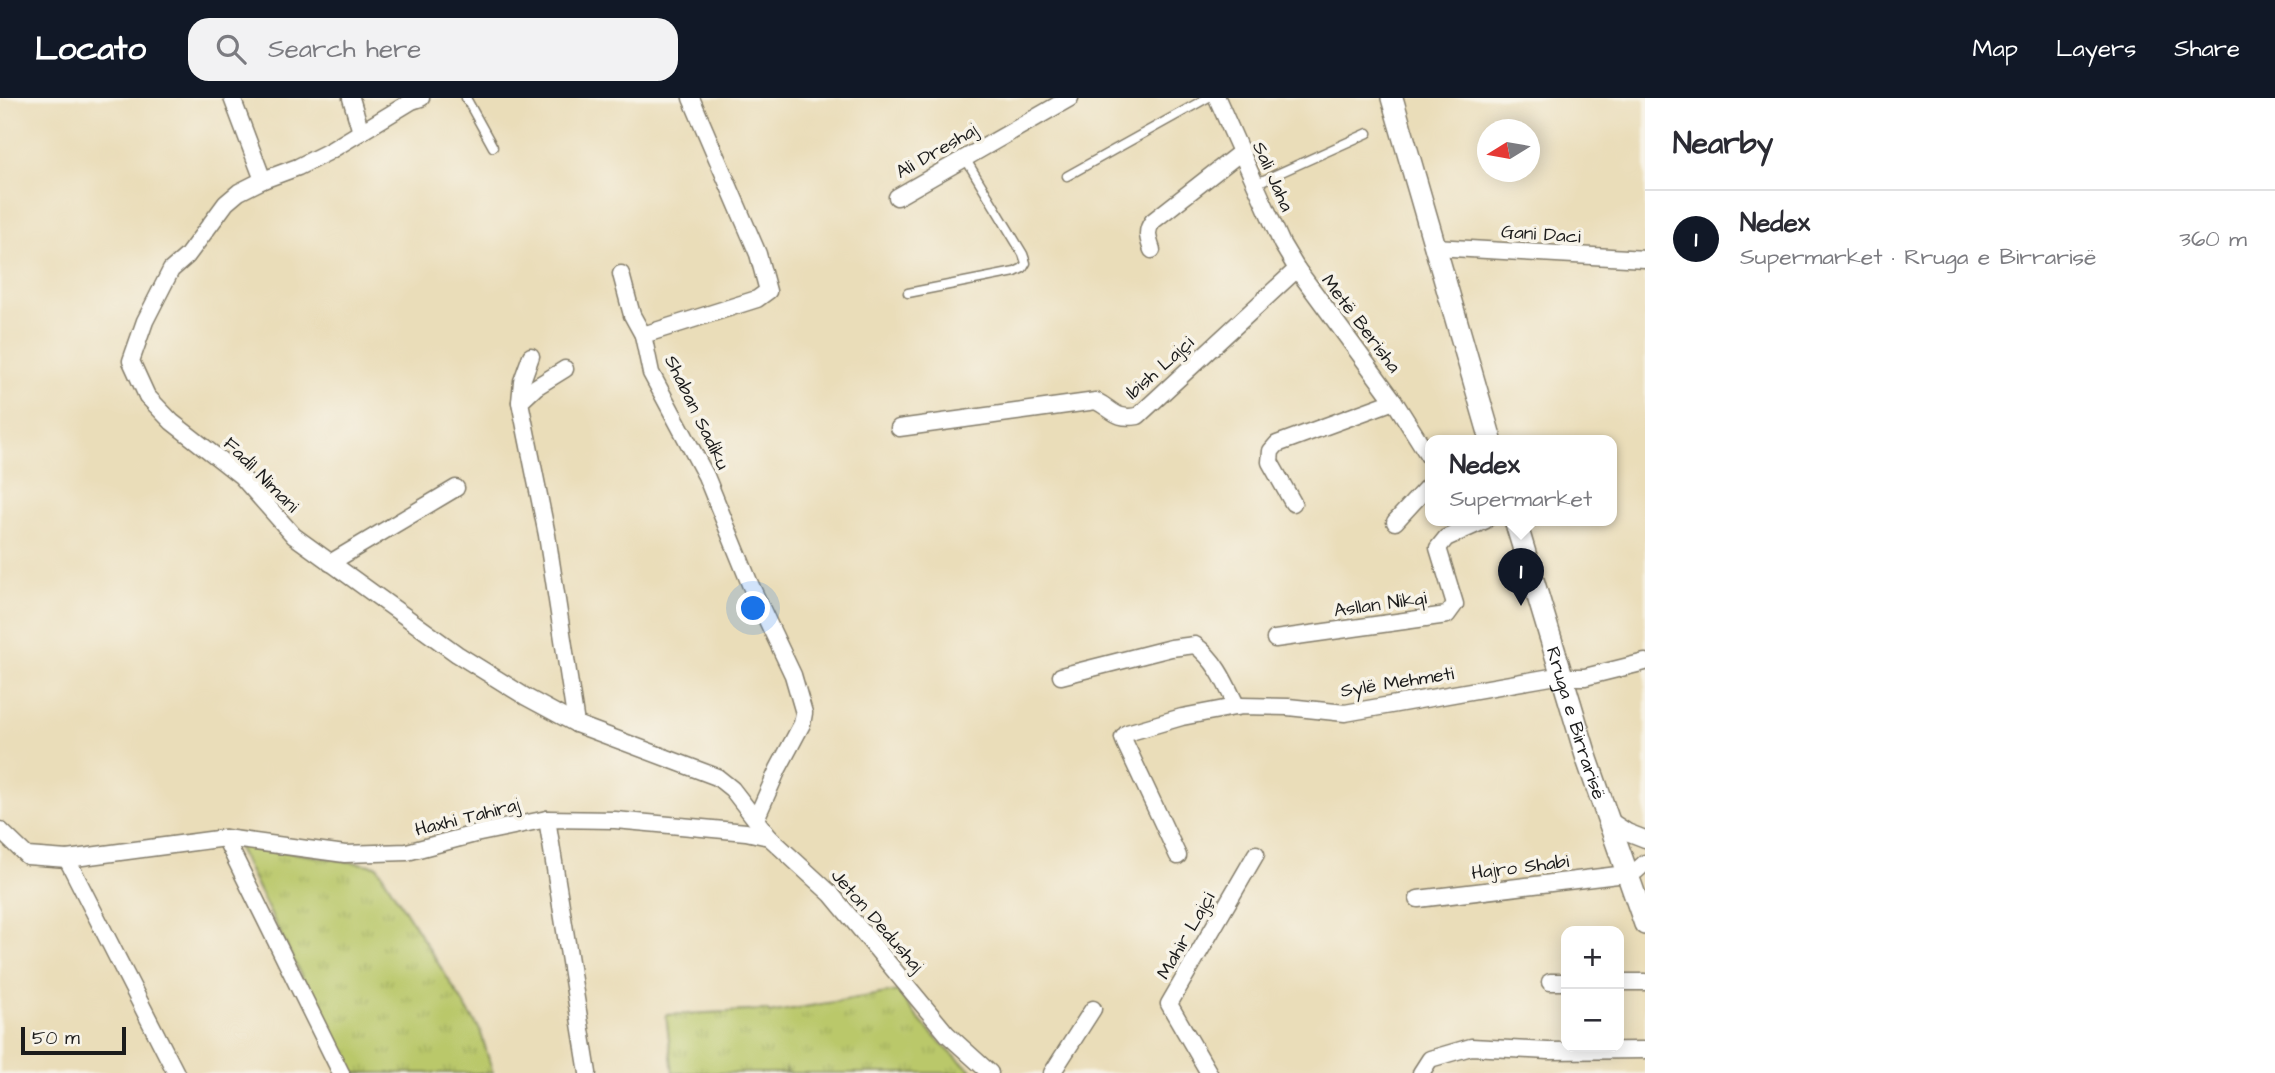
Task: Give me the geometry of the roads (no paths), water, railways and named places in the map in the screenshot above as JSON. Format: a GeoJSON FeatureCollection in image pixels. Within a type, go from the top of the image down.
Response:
{"type":"FeatureCollection","features":[{"type":"Feature","properties":{"kind":"street"},"geometry":{"type":"LineString","coordinates":[[232,98],[263,180]]}},
{"type":"Feature","properties":{"kind":"street"},"geometry":{"type":"LineString","coordinates":[[351,98],[361,132]]}},
{"type":"Feature","properties":{"kind":"street","name":"Fadil Nimani"},"geometry":{"type":"LineString","coordinates":[[421,98],[298,167],[263,180],[226,202],[187,256],[171,270],[145,321],[131,361],[147,396],[172,422],[241,476],[293,536],[457,654],[576,724],[717,776],[732,789],[769,837]]}},
{"type":"Feature","properties":{"kind":"street","name":"Shaban Sadiku"},"geometry":{"type":"LineString","coordinates":[[691,98],[758,254],[768,290],[757,299],[643,335],[651,373],[706,475],[750,584],[793,675],[804,713],[802,724],[756,818]]}},
{"type":"Feature","properties":{"kind":"street","name":"Ali Dreshaj"},"geometry":{"type":"LineString","coordinates":[[897,197],[1070,98]]}},
{"type":"Feature","properties":{"kind":"street","name":"Sali Jaha"},"geometry":{"type":"LineString","coordinates":[[1217,98],[1282,244],[1297,269]]}},
{"type":"Feature","properties":{"kind":"street"},"geometry":{"type":"LineString","coordinates":[[1392,98],[1490,435]]}},
{"type":"Feature","properties":{"kind":"street"},"geometry":{"type":"LineString","coordinates":[[1152,250],[1147,234],[1153,221],[1241,152]]}},
{"type":"Feature","properties":{"kind":"street","name":"Gani Daci"},"geometry":{"type":"LineString","coordinates":[[1435,247],[1645,259]]}},
{"type":"Feature","properties":{"kind":"street","name":"Metë Berisha"},"geometry":{"type":"LineString","coordinates":[[1297,269],[1394,401],[1425,450]]}},
{"type":"Feature","properties":{"kind":"street","name":"Ibish Lajçi"},"geometry":{"type":"LineString","coordinates":[[899,428],[1096,401],[1117,416],[1138,416],[1297,269]]}},
{"type":"Feature","properties":{"kind":"street"},"geometry":{"type":"LineString","coordinates":[[621,274],[632,315],[643,335]]}},
{"type":"Feature","properties":{"kind":"street"},"geometry":{"type":"LineString","coordinates":[[531,356],[522,381],[520,402],[547,535],[576,724]]}},
{"type":"Feature","properties":{"kind":"street"},"geometry":{"type":"LineString","coordinates":[[520,402],[536,387],[565,369]]}},
{"type":"Feature","properties":{"kind":"street","name":"Metë Berisha"},"geometry":{"type":"LineString","coordinates":[[1293,503],[1270,462],[1271,451],[1277,444],[1394,401]]}},
{"type":"Feature","properties":{"kind":"street"},"geometry":{"type":"LineString","coordinates":[[330,563],[456,488]]}},
{"type":"Feature","properties":{"kind":"street"},"geometry":{"type":"LineString","coordinates":[[1395,522],[1425,489]]}},
{"type":"Feature","properties":{"kind":"street","name":"Asllan Nikqi"},"geometry":{"type":"LineString","coordinates":[[1275,639],[1447,615],[1455,604],[1438,548],[1446,538],[1473,526]]}},
{"type":"Feature","properties":{"kind":"street","name":"Rruga e Birrarisë"},"geometry":{"type":"LineString","coordinates":[[1517,526],[1607,819],[1645,924]]}},
{"type":"Feature","properties":{"kind":"street"},"geometry":{"type":"LineString","coordinates":[[1061,676],[1171,648],[1195,645],[1207,653],[1222,675],[1237,707]]}},
{"type":"Feature","properties":{"kind":"street","name":"Sylë Mehmeti"},"geometry":{"type":"LineString","coordinates":[[1178,856],[1124,737],[1127,733],[1182,717],[1237,707],[1288,707],[1345,713],[1562,677],[1585,677],[1645,662]]}},
{"type":"Feature","properties":{"kind":"street"},"geometry":{"type":"LineString","coordinates":[[547,819],[615,820],[746,832],[769,837]]}},
{"type":"Feature","properties":{"kind":"street","name":"Haxhi Tahiraj"},"geometry":{"type":"LineString","coordinates":[[0,830],[27,856],[67,859],[225,838],[345,854],[407,852],[547,819],[588,1073]]}},
{"type":"Feature","properties":{"kind":"street"},"geometry":{"type":"LineString","coordinates":[[1607,819],[1627,832],[1645,839]]}},
{"type":"Feature","properties":{"kind":"street","name":"Jeton Dedushaj"},"geometry":{"type":"LineString","coordinates":[[769,837],[831,894],[947,1034],[990,1073]]}},
{"type":"Feature","properties":{"kind":"street"},"geometry":{"type":"LineString","coordinates":[[225,838],[341,1073]]}},
{"type":"Feature","properties":{"kind":"street","name":"Mahir Lajçi"},"geometry":{"type":"LineString","coordinates":[[1209,1073],[1169,1004],[1256,854]]}},
{"type":"Feature","properties":{"kind":"street"},"geometry":{"type":"LineString","coordinates":[[67,859],[176,1073]]}},
{"type":"Feature","properties":{"kind":"street"},"geometry":{"type":"LineString","coordinates":[[1626,874],[1636,871],[1645,863]]}},
{"type":"Feature","properties":{"kind":"street","name":"Hajro Shabi"},"geometry":{"type":"LineString","coordinates":[[1418,899],[1626,874]]}},
{"type":"Feature","properties":{"kind":"street"},"geometry":{"type":"LineString","coordinates":[[1624,982],[1645,982]]}},
{"type":"Feature","properties":{"kind":"street"},"geometry":{"type":"LineString","coordinates":[[1052,1073],[1093,1009]]}},
{"type":"Feature","properties":{"kind":"street"},"geometry":{"type":"LineString","coordinates":[[1421,1073],[1430,1059],[1471,1047],[1548,1051],[1645,1050]]}},
{"type":"Feature","properties":{"kind":"lane"},"geometry":{"type":"LineString","coordinates":[[467,98],[493,147]]}},
{"type":"Feature","properties":{"kind":"lane"},"geometry":{"type":"LineString","coordinates":[[1067,176],[1207,98]]}},
{"type":"Feature","properties":{"kind":"lane"},"geometry":{"type":"LineString","coordinates":[[1255,184],[1368,133]]}},
{"type":"Feature","properties":{"kind":"lane"},"geometry":{"type":"LineString","coordinates":[[908,293],[1015,272],[1026,263],[1024,254],[965,158]]}},
{"type":"Feature","properties":{"kind":"place","name":"Nedex"},"geometry":{"type":"Point","coordinates":[1521,606]}}]}
